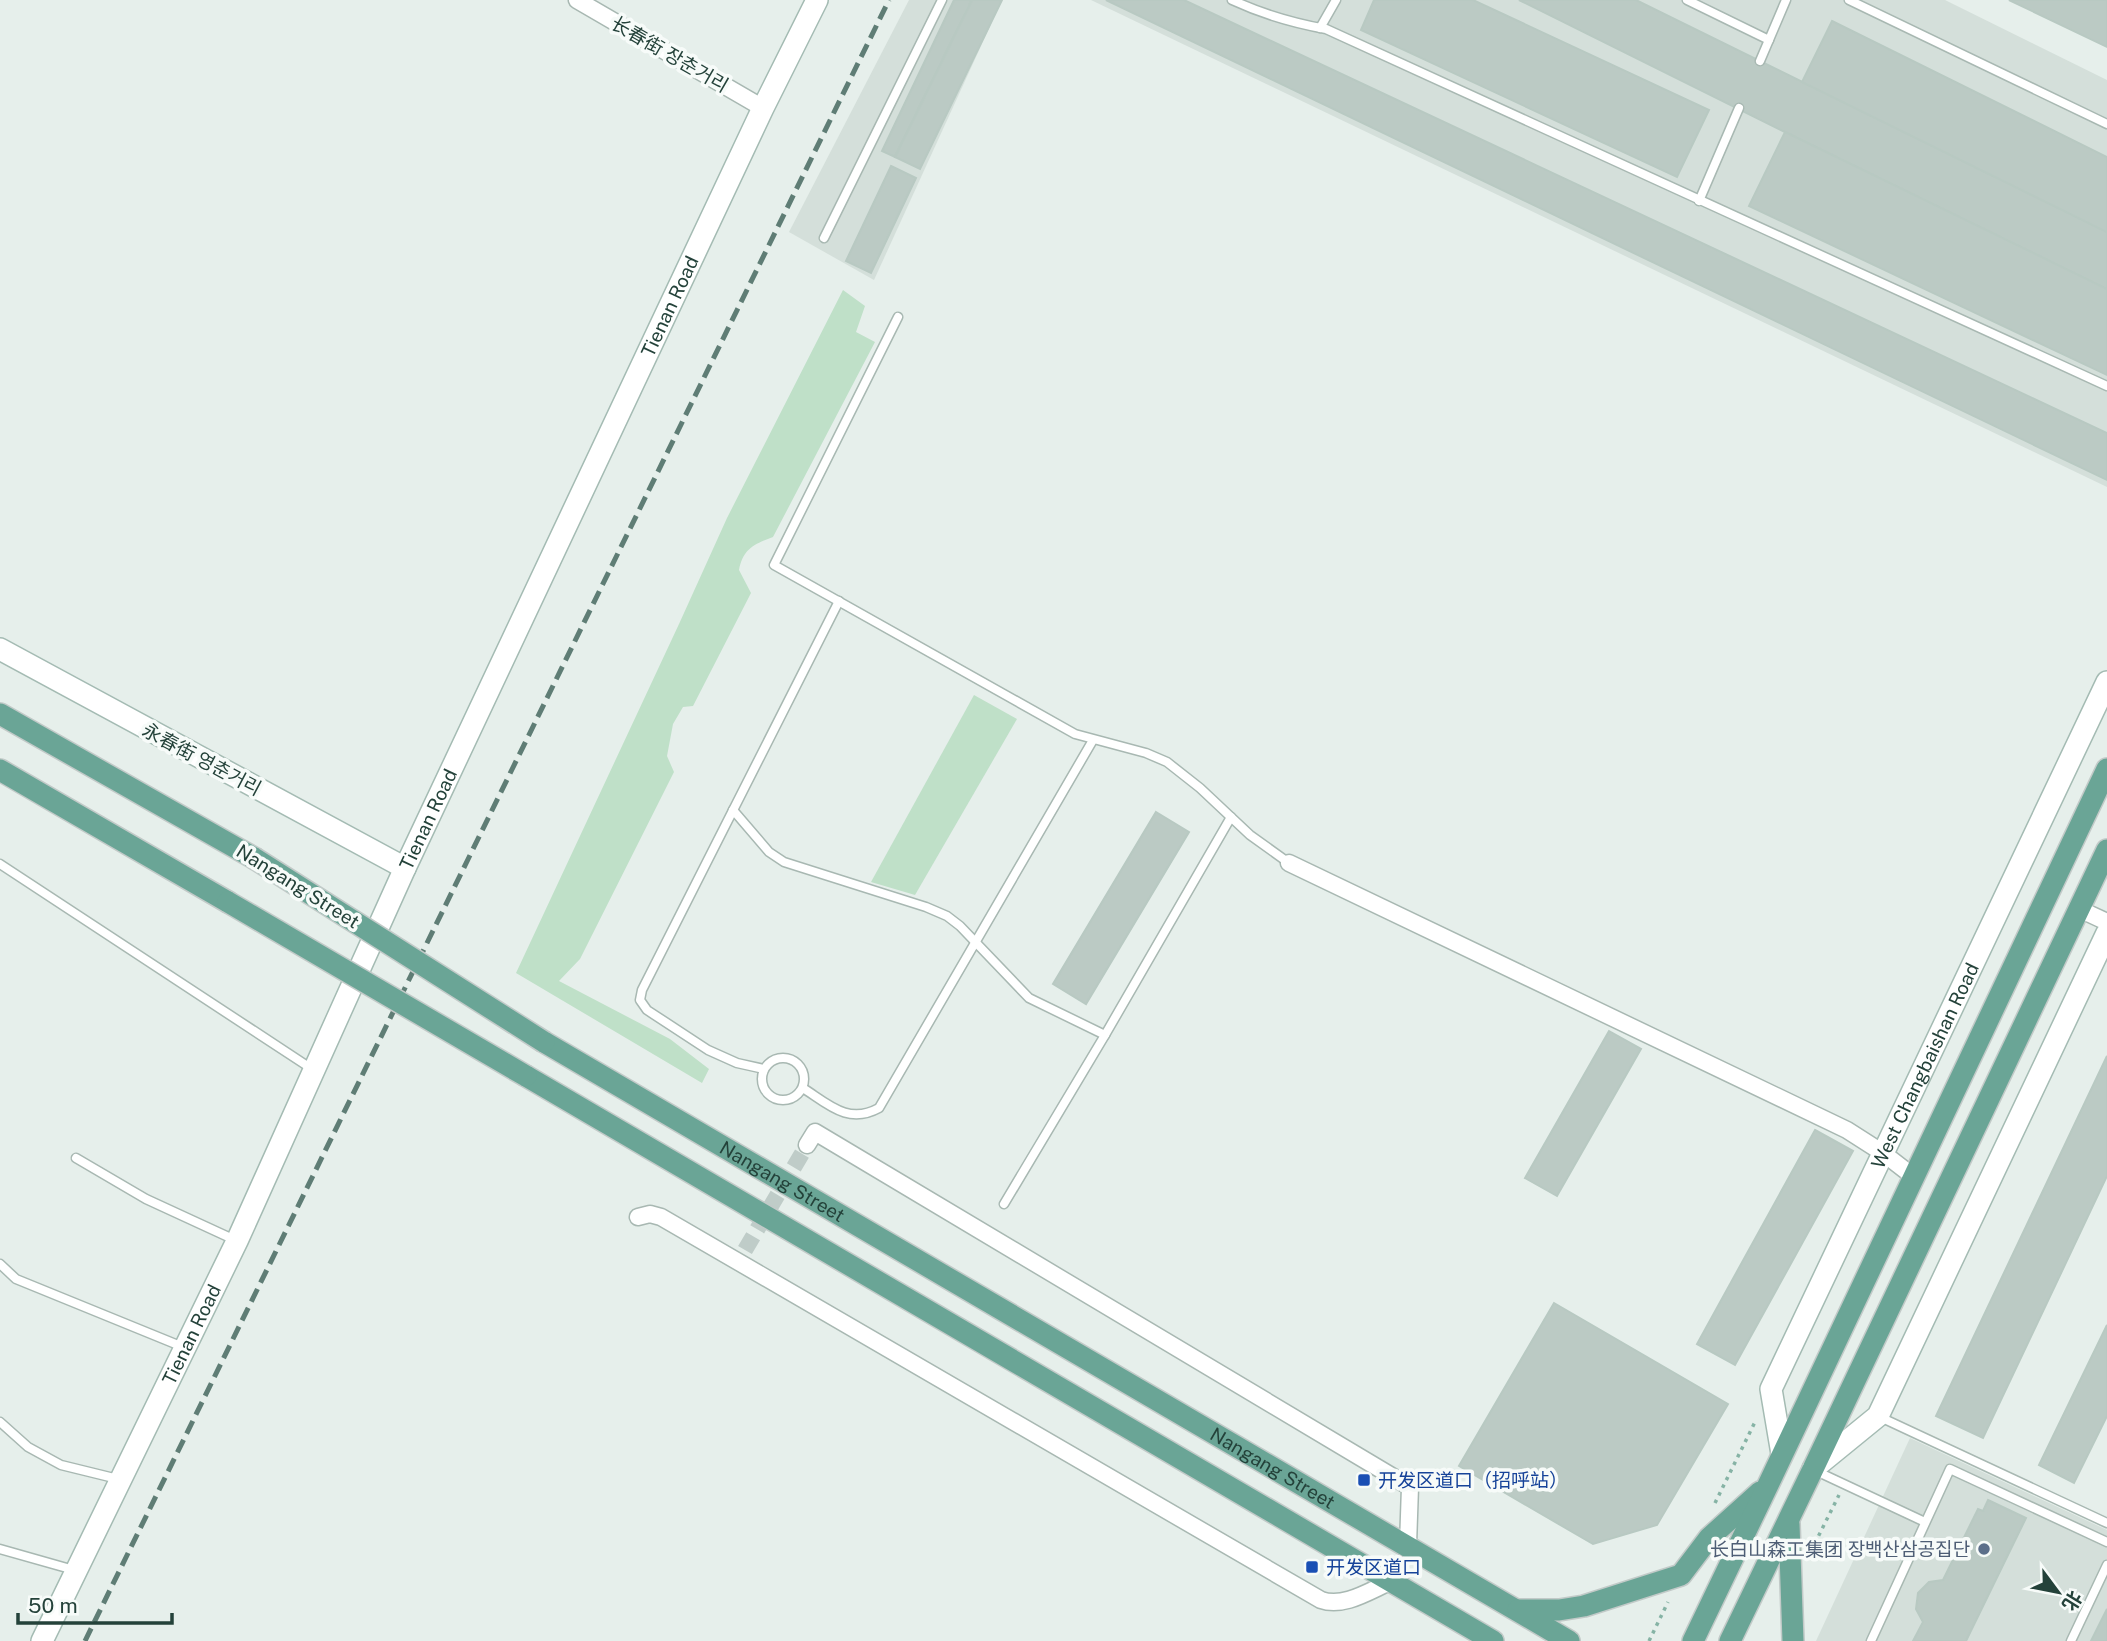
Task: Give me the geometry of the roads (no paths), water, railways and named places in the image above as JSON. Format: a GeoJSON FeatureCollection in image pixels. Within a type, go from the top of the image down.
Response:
{"type":"FeatureCollection","features":[{"type":"Feature","properties":{"kind":"main road","name":"Nangang Street"},"geometry":{"type":"LineString","coordinates":[[0,714],[254,858],[544,1042],[1569,1641]]}},
{"type":"Feature","properties":{"kind":"main road","name":"West Changbaishan Road"},"geometry":{"type":"LineString","coordinates":[[1693,1641],[2107,769]]}},
{"type":"Feature","properties":{"kind":"main road","name":"Nangang Street"},"geometry":{"type":"LineString","coordinates":[[0,770],[1493,1641]]}},
{"type":"Feature","properties":{"kind":"main road"},"geometry":{"type":"LineString","coordinates":[[1730,1641],[2107,850]]}},
{"type":"Feature","properties":{"kind":"main road"},"geometry":{"type":"LineString","coordinates":[[1516,1610],[1559,1610],[1584,1606],[1681,1575],[1709,1538],[1769,1483]]}},
{"type":"Feature","properties":{"kind":"main road"},"geometry":{"type":"LineString","coordinates":[[1789,1519],[1793,1641]]}},
{"type":"Feature","properties":{"kind":"street","name":"长春街 장춘거리"},"geometry":{"type":"LineString","coordinates":[[577,0],[763,108]]}},
{"type":"Feature","properties":{"kind":"street","name":"Tienan Road"},"geometry":{"type":"LineString","coordinates":[[42,1641],[237,1241],[405,868],[763,108],[817,0]]}},
{"type":"Feature","properties":{"kind":"street","name":"永春街 영춘거리"},"geometry":{"type":"LineString","coordinates":[[0,649],[405,868]]}},
{"type":"Feature","properties":{"kind":"street","name":"West Changbaishan Road"},"geometry":{"type":"LineString","coordinates":[[1783,1454],[1771,1389],[2107,682]]}},
{"type":"Feature","properties":{"kind":"street"},"geometry":{"type":"LineString","coordinates":[[1289,863],[1847,1130],[1914,1177]]}},
{"type":"Feature","properties":{"kind":"street"},"geometry":{"type":"LineString","coordinates":[[2079,909],[2107,922]]}},
{"type":"Feature","properties":{"kind":"street"},"geometry":{"type":"LineString","coordinates":[[1813,1469],[1878,1416],[2107,933]]}},
{"type":"Feature","properties":{"kind":"street"},"geometry":{"type":"LineString","coordinates":[[807,1145],[815,1132],[1410,1488],[1408,1545]]}},
{"type":"Feature","properties":{"kind":"street"},"geometry":{"type":"LineString","coordinates":[[638,1217],[650,1214],[661,1217],[741,1256],[1321,1600],[1331,1604],[1346,1601],[1390,1583]]}},
{"type":"Feature","properties":{"kind":"lane"},"geometry":{"type":"LineString","coordinates":[[824,238],[942,0]]}},
{"type":"Feature","properties":{"kind":"lane"},"geometry":{"type":"LineString","coordinates":[[1231,0],[1255,11],[1320,28],[2107,386]]}},
{"type":"Feature","properties":{"kind":"lane"},"geometry":{"type":"LineString","coordinates":[[1320,28],[1336,0]]}},
{"type":"Feature","properties":{"kind":"lane"},"geometry":{"type":"LineString","coordinates":[[1687,0],[1769,40]]}},
{"type":"Feature","properties":{"kind":"lane"},"geometry":{"type":"LineString","coordinates":[[1760,61],[1786,0]]}},
{"type":"Feature","properties":{"kind":"lane"},"geometry":{"type":"LineString","coordinates":[[1849,0],[2107,124]]}},
{"type":"Feature","properties":{"kind":"lane"},"geometry":{"type":"LineString","coordinates":[[1699,201],[1739,108]]}},
{"type":"Feature","properties":{"kind":"lane"},"geometry":{"type":"LineString","coordinates":[[898,317],[774,565],[1075,734],[1146,753],[1167,762],[1251,835],[1289,863]]}},
{"type":"Feature","properties":{"kind":"lane"},"geometry":{"type":"LineString","coordinates":[[764,1069],[737,1063],[708,1050],[647,1010],[640,1000],[642,990],[839,601]]}},
{"type":"Feature","properties":{"kind":"lane"},"geometry":{"type":"LineString","coordinates":[[803,1088],[841,1112],[855,1116],[869,1114],[879,1108],[1093,740]]}},
{"type":"Feature","properties":{"kind":"lane"},"geometry":{"type":"LineString","coordinates":[[733,810],[769,852],[784,862],[947,916],[960,926],[1029,998],[1105,1035]]}},
{"type":"Feature","properties":{"kind":"lane"},"geometry":{"type":"LineString","coordinates":[[1004,1204],[1231,817]]}},
{"type":"Feature","properties":{"kind":"lane"},"geometry":{"type":"LineString","coordinates":[[0,864],[315,1071]]}},
{"type":"Feature","properties":{"kind":"lane"},"geometry":{"type":"LineString","coordinates":[[782,1057],[796,1062],[804,1073],[803,1088],[793,1098],[774,1098],[764,1088],[764,1069],[775,1059],[782,1057]]}},
{"type":"Feature","properties":{"kind":"lane"},"geometry":{"type":"LineString","coordinates":[[76,1158],[146,1199],[237,1241]]}},
{"type":"Feature","properties":{"kind":"lane"},"geometry":{"type":"LineString","coordinates":[[0,1264],[16,1279],[185,1348]]}},
{"type":"Feature","properties":{"kind":"lane"},"geometry":{"type":"LineString","coordinates":[[1878,1416],[2107,1523]]}},
{"type":"Feature","properties":{"kind":"lane"},"geometry":{"type":"LineString","coordinates":[[0,1422],[28,1447],[61,1465],[121,1480]]}},
{"type":"Feature","properties":{"kind":"lane"},"geometry":{"type":"LineString","coordinates":[[1813,1469],[1926,1522]]}},
{"type":"Feature","properties":{"kind":"lane"},"geometry":{"type":"LineString","coordinates":[[1871,1641],[1950,1469],[2107,1542]]}},
{"type":"Feature","properties":{"kind":"lane"},"geometry":{"type":"LineString","coordinates":[[0,1549],[77,1571]]}},
{"type":"Feature","properties":{"kind":"lane"},"geometry":{"type":"LineString","coordinates":[[2071,1641],[2107,1565]]}},
{"type":"Feature","properties":{"kind":"tunnel"},"geometry":{"type":"LineString","coordinates":[[745,1250],[807,1145]]}},
{"type":"Feature","properties":{"kind":"railway"},"geometry":{"type":"LineString","coordinates":[[85,1641],[889,0]]}},
{"type":"Feature","properties":{"kind":"place","name":"开发区道口（招呼站）"},"geometry":{"type":"Point","coordinates":[1364,1480]}},
{"type":"Feature","properties":{"kind":"place","name":"长白山森工集团 장백산삼공집단"},"geometry":{"type":"Point","coordinates":[1984,1549]}},
{"type":"Feature","properties":{"kind":"place","name":"开发区道口"},"geometry":{"type":"Point","coordinates":[1312,1567]}}]}
